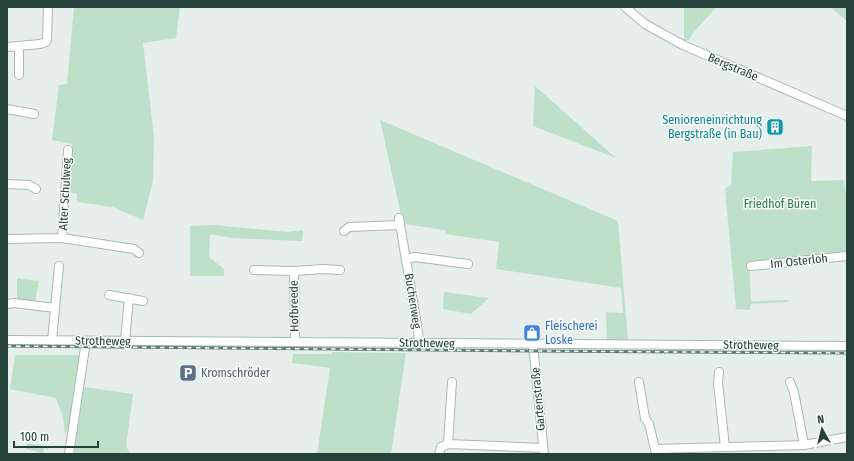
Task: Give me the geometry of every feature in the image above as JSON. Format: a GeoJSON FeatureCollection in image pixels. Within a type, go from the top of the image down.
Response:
{"type":"FeatureCollection","features":[{"type":"Feature","properties":{"kind":"street"},"geometry":{"type":"LineString","coordinates":[[7,46],[40,44],[46,42],[48,7]]}},
{"type":"Feature","properties":{"kind":"street","name":"Bergstraße"},"geometry":{"type":"LineString","coordinates":[[625,7],[650,27],[683,45],[847,116]]}},
{"type":"Feature","properties":{"kind":"street"},"geometry":{"type":"LineString","coordinates":[[19,46],[19,75]]}},
{"type":"Feature","properties":{"kind":"street"},"geometry":{"type":"LineString","coordinates":[[7,110],[34,114]]}},
{"type":"Feature","properties":{"kind":"street","name":"Alter Schulweg"},"geometry":{"type":"LineString","coordinates":[[62,238],[68,150]]}},
{"type":"Feature","properties":{"kind":"street"},"geometry":{"type":"LineString","coordinates":[[7,184],[29,185],[36,189]]}},
{"type":"Feature","properties":{"kind":"street","name":"Buchenweg"},"geometry":{"type":"LineString","coordinates":[[344,231],[349,227],[400,222],[420,344]]}},
{"type":"Feature","properties":{"kind":"street"},"geometry":{"type":"LineString","coordinates":[[7,239],[62,238],[134,249],[139,253]]}},
{"type":"Feature","properties":{"kind":"street","name":"Im Osterloh"},"geometry":{"type":"LineString","coordinates":[[751,266],[847,256]]}},
{"type":"Feature","properties":{"kind":"street","name":"Buchenweg"},"geometry":{"type":"LineString","coordinates":[[406,259],[415,258],[468,264]]}},
{"type":"Feature","properties":{"kind":"street"},"geometry":{"type":"LineString","coordinates":[[52,341],[59,266]]}},
{"type":"Feature","properties":{"kind":"street","name":"Hofbreede"},"geometry":{"type":"LineString","coordinates":[[254,270],[340,270]]}},
{"type":"Feature","properties":{"kind":"street","name":"Hofbreede"},"geometry":{"type":"LineString","coordinates":[[294,270],[295,342]]}},
{"type":"Feature","properties":{"kind":"street"},"geometry":{"type":"LineString","coordinates":[[109,295],[143,301]]}},
{"type":"Feature","properties":{"kind":"street"},"geometry":{"type":"LineString","coordinates":[[125,341],[128,298]]}},
{"type":"Feature","properties":{"kind":"street"},"geometry":{"type":"LineString","coordinates":[[7,304],[14,303],[55,308]]}},
{"type":"Feature","properties":{"kind":"street","name":"Strotheweg"},"geometry":{"type":"LineString","coordinates":[[7,340],[847,346]]}},
{"type":"Feature","properties":{"kind":"street"},"geometry":{"type":"LineString","coordinates":[[69,454],[86,341]]}},
{"type":"Feature","properties":{"kind":"street","name":"Gartenstraße"},"geometry":{"type":"LineString","coordinates":[[533,344],[543,451]]}},
{"type":"Feature","properties":{"kind":"street"},"geometry":{"type":"LineString","coordinates":[[719,372],[718,383],[725,446]]}},
{"type":"Feature","properties":{"kind":"street"},"geometry":{"type":"LineString","coordinates":[[448,444],[452,382]]}},
{"type":"Feature","properties":{"kind":"street"},"geometry":{"type":"LineString","coordinates":[[639,382],[645,418],[649,424],[655,451],[725,446],[804,446],[847,438]]}},
{"type":"Feature","properties":{"kind":"street"},"geometry":{"type":"LineString","coordinates":[[790,382],[794,392],[804,446]]}},
{"type":"Feature","properties":{"kind":"street"},"geometry":{"type":"LineString","coordinates":[[439,454],[441,447],[448,444],[543,451]]}},
{"type":"Feature","properties":{"kind":"green space"},"geometry":{"type":"Polygon","coordinates":[[[74,7],[180,7],[176,38],[143,43],[154,137],[153,181],[143,220],[113,207],[77,202],[77,194],[69,192],[72,144],[52,140],[59,85],[67,84],[74,7]]]}},
{"type":"Feature","properties":{"kind":"green space"},"geometry":{"type":"Polygon","coordinates":[[[684,7],[716,7],[693,33],[689,40],[684,41],[684,7]]]}},
{"type":"Feature","properties":{"kind":"green space"},"geometry":{"type":"Polygon","coordinates":[[[830,7],[847,7],[847,21],[830,7]]]}},
{"type":"Feature","properties":{"kind":"green space"},"geometry":{"type":"Polygon","coordinates":[[[535,86],[616,158],[533,126],[535,86]]]}},
{"type":"Feature","properties":{"kind":"green space"},"geometry":{"type":"Polygon","coordinates":[[[380,120],[618,221],[628,340],[607,340],[606,312],[623,313],[621,288],[496,269],[499,242],[445,234],[445,230],[403,224],[380,120]]]}},
{"type":"Feature","properties":{"kind":"green space","name":"Friedhof Büren"},"geometry":{"type":"Polygon","coordinates":[[[812,146],[811,181],[844,180],[847,204],[847,253],[749,262],[751,301],[789,300],[788,302],[751,304],[750,310],[736,309],[725,189],[731,184],[733,152],[812,146]]]}},
{"type":"Feature","properties":{"kind":"green space"},"geometry":{"type":"Polygon","coordinates":[[[214,225],[287,232],[303,230],[302,241],[231,238],[210,234],[209,257],[224,269],[224,276],[190,276],[190,226],[214,225]]]}},
{"type":"Feature","properties":{"kind":"green space"},"geometry":{"type":"Polygon","coordinates":[[[17,278],[39,281],[35,302],[17,300],[17,278]]]}},
{"type":"Feature","properties":{"kind":"green space"},"geometry":{"type":"Polygon","coordinates":[[[444,292],[489,298],[471,314],[443,309],[444,292]]]}},
{"type":"Feature","properties":{"kind":"green space"},"geometry":{"type":"Polygon","coordinates":[[[332,352],[406,353],[391,454],[317,454],[330,368],[292,363],[293,354],[332,354],[332,352]]]}},
{"type":"Feature","properties":{"kind":"green space"},"geometry":{"type":"Polygon","coordinates":[[[15,355],[80,355],[70,422],[65,435],[63,417],[56,398],[10,389],[15,355]]]}},
{"type":"Feature","properties":{"kind":"green space"},"geometry":{"type":"Polygon","coordinates":[[[84,387],[133,394],[126,446],[130,454],[74,454],[84,387]]]}},
{"type":"Feature","properties":{"kind":"green space"},"geometry":{"type":"Polygon","coordinates":[[[27,443],[48,447],[48,449],[44,448],[43,454],[26,449],[27,443]]]}},
{"type":"Feature","properties":{"kind":"railway"},"geometry":{"type":"LineString","coordinates":[[7,346],[847,353]]}},
{"type":"Feature","properties":{"kind":"place","name":"Senioreneinrichtung Bergstraße (in Bau)"},"geometry":{"type":"Point","coordinates":[775,127]}},
{"type":"Feature","properties":{"kind":"place","name":"Fleischerei Loske"},"geometry":{"type":"Point","coordinates":[532,333]}},
{"type":"Feature","properties":{"kind":"place","name":"Kromschröder"},"geometry":{"type":"Point","coordinates":[188,373]}}]}
